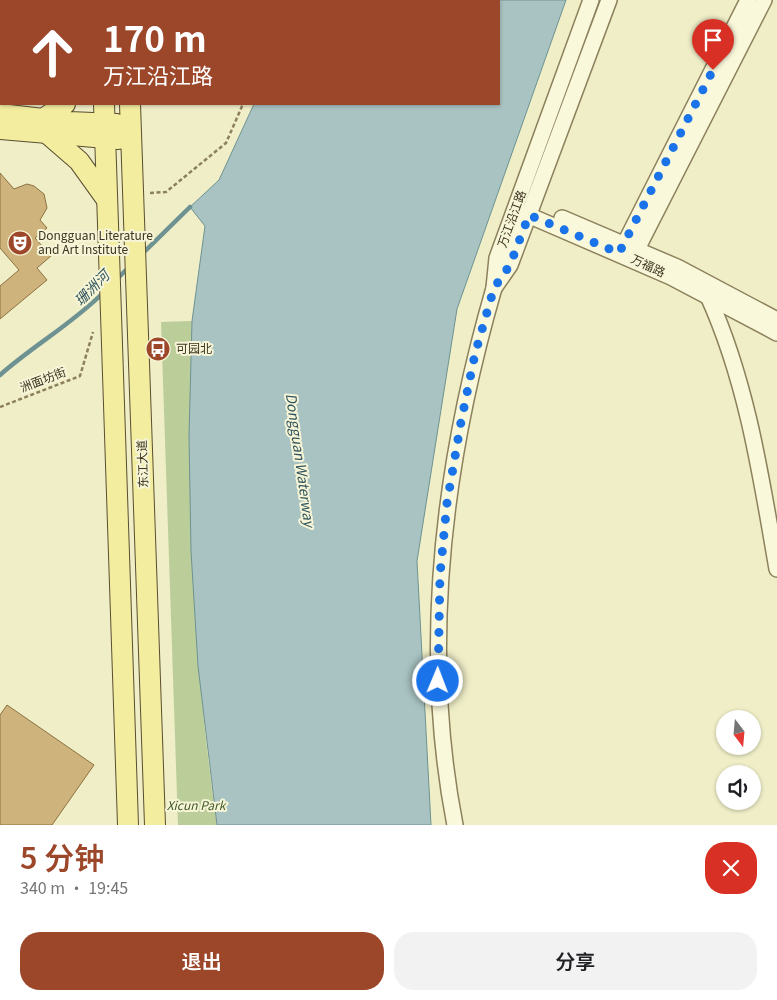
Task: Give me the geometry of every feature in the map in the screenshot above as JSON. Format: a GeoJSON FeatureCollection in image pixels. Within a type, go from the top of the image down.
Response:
{"type":"FeatureCollection","features":[{"type":"Feature","properties":{"kind":"main road"},"geometry":{"type":"LineString","coordinates":[[46,127],[64,105]]}},
{"type":"Feature","properties":{"kind":"main road"},"geometry":{"type":"LineString","coordinates":[[104,105],[128,825]]}},
{"type":"Feature","properties":{"kind":"main road","name":"东江大道"},"geometry":{"type":"LineString","coordinates":[[130,105],[155,825]]}},
{"type":"Feature","properties":{"kind":"main road"},"geometry":{"type":"LineString","coordinates":[[0,114],[46,127],[79,161],[107,201]]}},
{"type":"Feature","properties":{"kind":"main road"},"geometry":{"type":"LineString","coordinates":[[0,130],[46,127],[131,131]]}},
{"type":"Feature","properties":{"kind":"street","name":"万江沿江路"},"geometry":{"type":"LineString","coordinates":[[524,208],[591,0]]}},
{"type":"Feature","properties":{"kind":"street","name":"万江沿江路"},"geometry":{"type":"LineString","coordinates":[[455,825],[447,787],[438,681],[440,575],[447,503],[461,422],[475,354],[494,288],[497,258],[524,208],[609,0]]}},
{"type":"Feature","properties":{"kind":"street"},"geometry":{"type":"LineString","coordinates":[[628,251],[748,0]]}},
{"type":"Feature","properties":{"kind":"street"},"geometry":{"type":"LineString","coordinates":[[628,251],[764,0]]}},
{"type":"Feature","properties":{"kind":"street","name":"万福路"},"geometry":{"type":"LineString","coordinates":[[524,208],[628,251],[676,267],[777,320]]}},
{"type":"Feature","properties":{"kind":"street","name":"万福路"},"geometry":{"type":"LineString","coordinates":[[628,251],[777,333]]}},
{"type":"Feature","properties":{"kind":"street"},"geometry":{"type":"LineString","coordinates":[[708,296],[736,374],[754,441],[777,569]]}},
{"type":"Feature","properties":{"kind":"path"},"geometry":{"type":"LineString","coordinates":[[133,194],[166,192],[226,143],[242,105]]}},
{"type":"Feature","properties":{"kind":"path","name":"洲面坊街"},"geometry":{"type":"LineString","coordinates":[[0,407],[80,376],[93,330]]}},
{"type":"Feature","properties":{"kind":"green space","name":"Xicun Park"},"geometry":{"type":"Polygon","coordinates":[[[192,321],[191,448],[197,637],[202,700],[217,825],[178,825],[161,322],[192,321]]]}},
{"type":"Feature","properties":{"kind":"water","name":"Dongguan Waterway"},"geometry":{"type":"Polygon","coordinates":[[[500,0],[566,0],[457,309],[417,561],[431,825],[217,825],[198,666],[191,551],[189,436],[192,321],[205,226],[190,207],[219,180],[254,105],[500,105],[500,0]]]}},
{"type":"Feature","properties":{"kind":"building","name":"Dongguan Literature and Art Institute"},"geometry":{"type":"Polygon","coordinates":[[[0,173],[14,189],[27,184],[34,186],[44,194],[47,208],[40,220],[47,228],[35,238],[51,256],[37,268],[47,280],[0,319],[0,286],[19,270],[0,248],[0,173]]]}},
{"type":"Feature","properties":{"kind":"building"},"geometry":{"type":"Polygon","coordinates":[[[7,705],[94,765],[52,825],[0,825],[0,715],[7,705]]]}},
{"type":"Feature","properties":{"kind":"waterway","name":"珊洲河"},"geometry":{"type":"LineString","coordinates":[[141,255],[190,207]]}},
{"type":"Feature","properties":{"kind":"waterway","name":"珊洲河"},"geometry":{"type":"LineString","coordinates":[[116,280],[128,268]]}},
{"type":"Feature","properties":{"kind":"waterway","name":"珊洲河"},"geometry":{"type":"LineString","coordinates":[[0,375],[92,304],[104,292]]}},
{"type":"Feature","properties":{"kind":"place","name":"Dongguan Literature and Art Institute"},"geometry":{"type":"Point","coordinates":[20,243]}},
{"type":"Feature","properties":{"kind":"place","name":"可园北"},"geometry":{"type":"Point","coordinates":[158,349]}},
{"type":"Feature","properties":{"kind":"route"},"geometry":{"type":"LineString","coordinates":[[438,681],[440,575],[447,503],[475,354],[494,288],[510,265],[529,215],[619,253],[713,70]]}}]}
